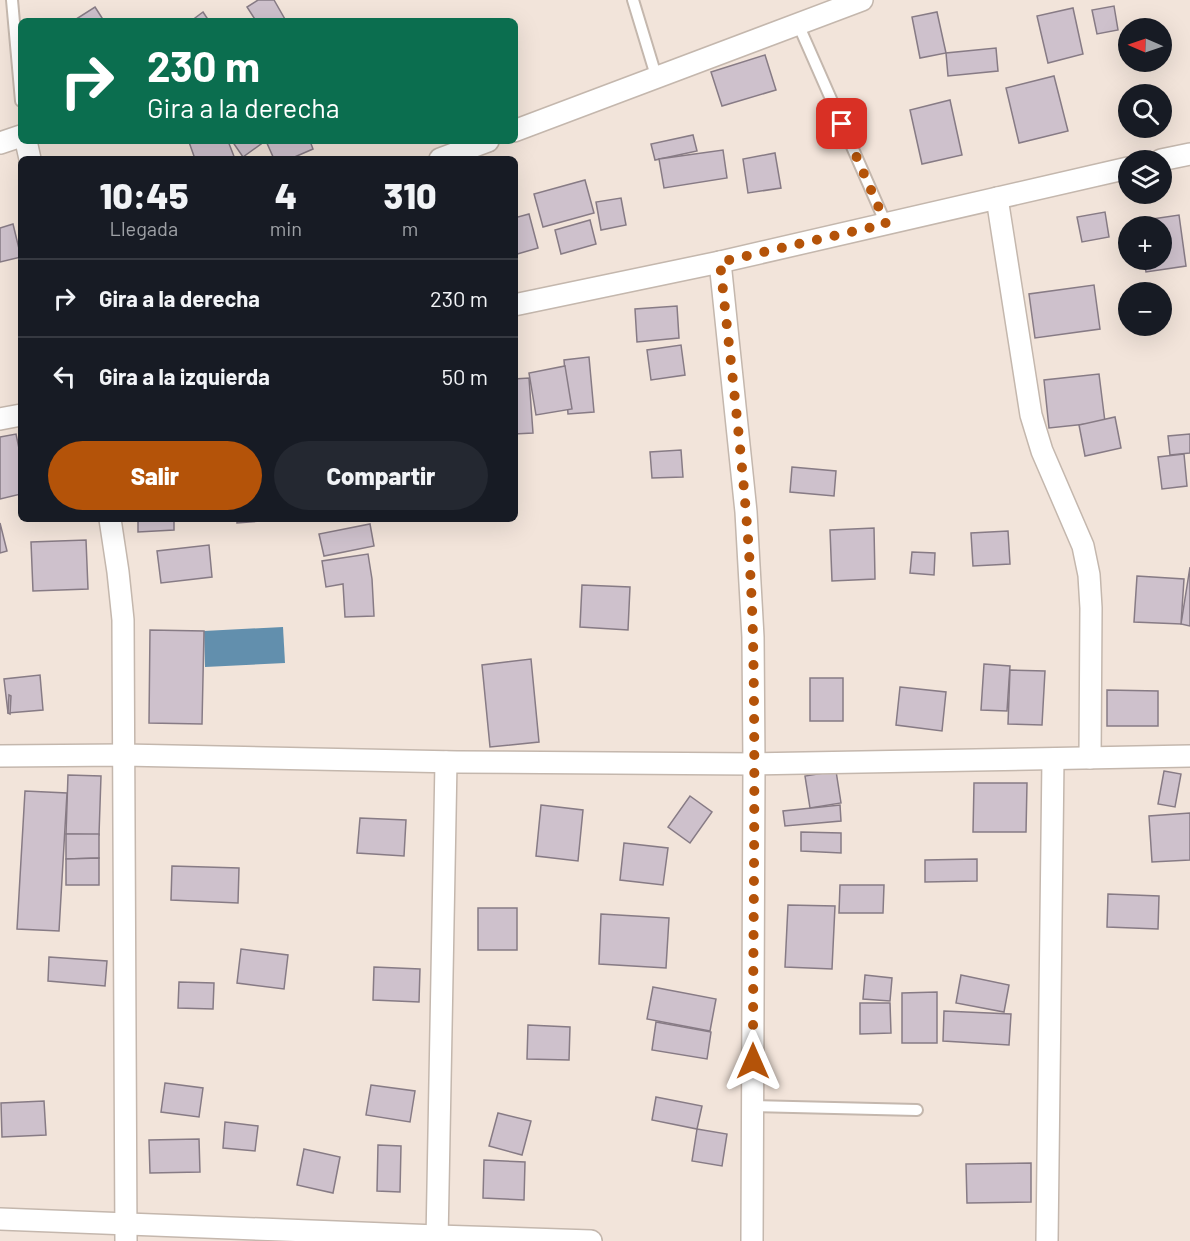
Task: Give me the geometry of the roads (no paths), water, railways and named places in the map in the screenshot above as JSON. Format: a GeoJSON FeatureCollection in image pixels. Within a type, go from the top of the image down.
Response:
{"type":"FeatureCollection","features":[{"type":"Feature","properties":{"kind":"street"},"geometry":{"type":"LineString","coordinates":[[518,130],[862,0]]}},
{"type":"Feature","properties":{"kind":"street"},"geometry":{"type":"LineString","coordinates":[[0,143],[18,137]]}},
{"type":"Feature","properties":{"kind":"street"},"geometry":{"type":"LineString","coordinates":[[448,156],[480,144]]}},
{"type":"Feature","properties":{"kind":"street"},"geometry":{"type":"LineString","coordinates":[[1172,158],[1190,154]]}},
{"type":"Feature","properties":{"kind":"street"},"geometry":{"type":"LineString","coordinates":[[518,303],[720,262],[1118,170]]}},
{"type":"Feature","properties":{"kind":"street"},"geometry":{"type":"LineString","coordinates":[[997,198],[1031,416],[1042,451],[1083,546],[1089,575],[1091,608],[1090,758]]}},
{"type":"Feature","properties":{"kind":"street"},"geometry":{"type":"LineString","coordinates":[[720,262],[746,512],[753,637],[752,1241]]}},
{"type":"Feature","properties":{"kind":"street"},"geometry":{"type":"LineString","coordinates":[[0,419],[18,416]]}},
{"type":"Feature","properties":{"kind":"street"},"geometry":{"type":"LineString","coordinates":[[110,522],[123,620],[127,1233]]}},
{"type":"Feature","properties":{"kind":"street"},"geometry":{"type":"LineString","coordinates":[[0,756],[124,755],[447,762],[754,764],[1190,756]]}},
{"type":"Feature","properties":{"kind":"street"},"geometry":{"type":"LineString","coordinates":[[1047,1241],[1053,759]]}},
{"type":"Feature","properties":{"kind":"street"},"geometry":{"type":"LineString","coordinates":[[437,1239],[447,762]]}},
{"type":"Feature","properties":{"kind":"street"},"geometry":{"type":"LineString","coordinates":[[0,1219],[127,1233],[591,1241]]}},
{"type":"Feature","properties":{"kind":"lane"},"geometry":{"type":"LineString","coordinates":[[12,0],[18,67]]}},
{"type":"Feature","properties":{"kind":"lane"},"geometry":{"type":"LineString","coordinates":[[633,0],[657,79]]}},
{"type":"Feature","properties":{"kind":"lane"},"geometry":{"type":"LineString","coordinates":[[798,24],[886,224]]}},
{"type":"Feature","properties":{"kind":"lane"},"geometry":{"type":"LineString","coordinates":[[753,1106],[917,1110]]}},
{"type":"Feature","properties":{"kind":"water"},"geometry":{"type":"Polygon","coordinates":[[[283,627],[285,663],[205,667],[204,631],[283,627]]]}}]}
